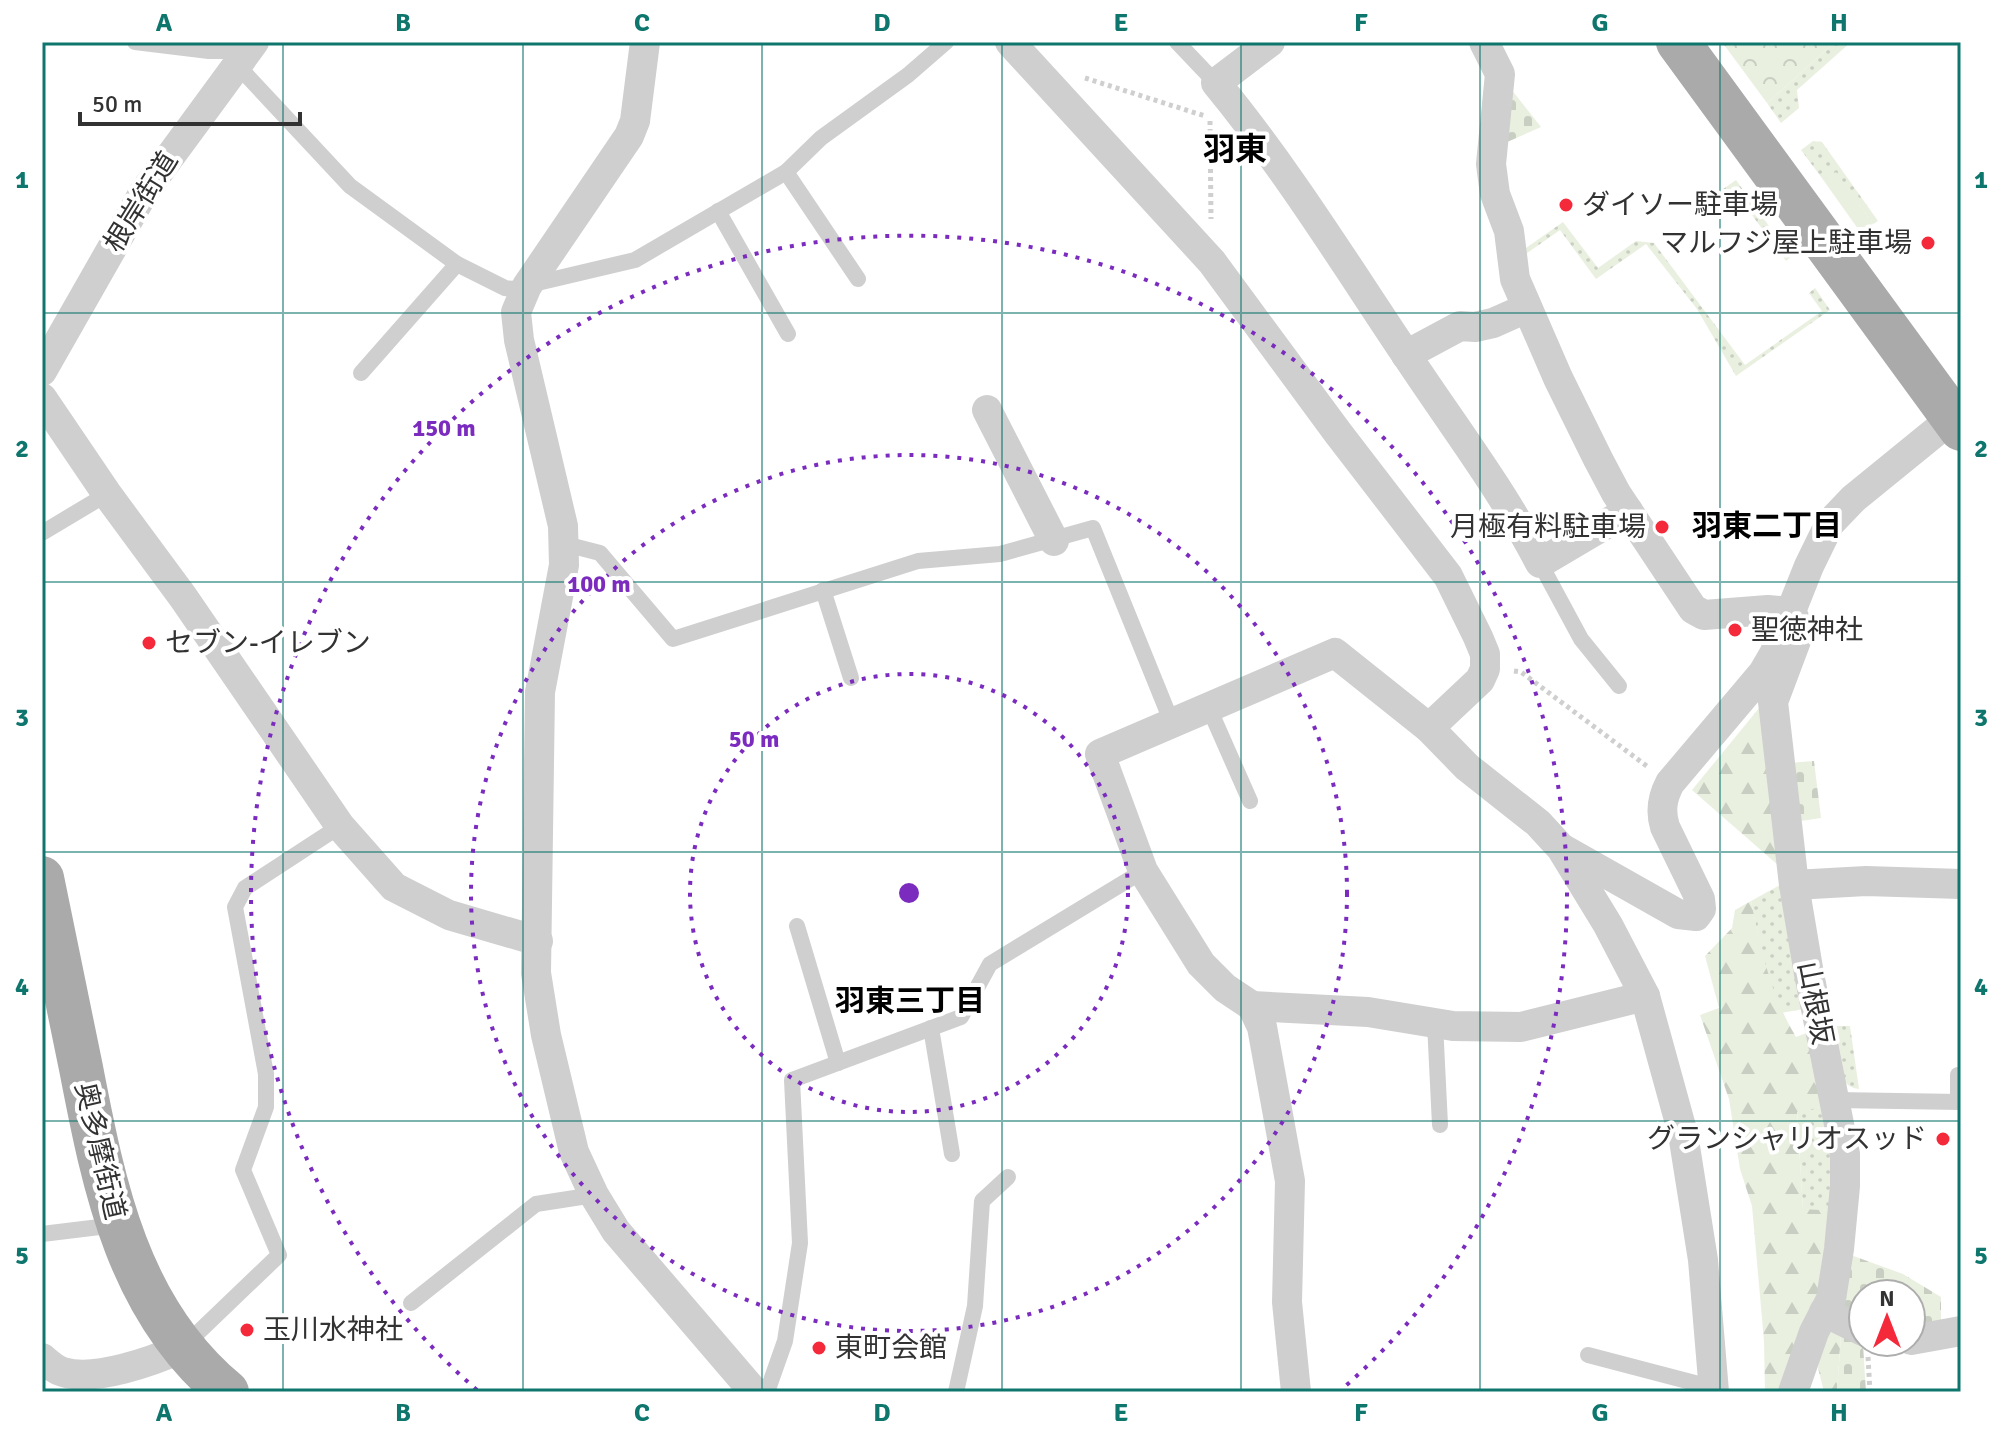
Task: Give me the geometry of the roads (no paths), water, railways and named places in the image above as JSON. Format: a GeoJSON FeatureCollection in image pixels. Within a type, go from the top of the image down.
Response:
{"type":"FeatureCollection","features":[{"type":"Feature","properties":{"kind":"main road"},"geometry":{"type":"LineString","coordinates":[[1678,42],[1958,419]]}},
{"type":"Feature","properties":{"kind":"main road","name":"奥多摩街道"},"geometry":{"type":"LineString","coordinates":[[42,878],[96,1147],[116,1225],[145,1289],[182,1348],[227,1392]]}},
{"type":"Feature","properties":{"kind":"street"},"geometry":{"type":"LineString","coordinates":[[645,42],[635,121],[629,136],[527,286],[516,312],[519,340],[565,544],[564,565],[540,692],[536,973],[546,1035],[574,1152],[594,1195],[616,1231],[754,1392]]}},
{"type":"Feature","properties":{"kind":"street"},"geometry":{"type":"LineString","coordinates":[[1010,42],[1212,262],[1448,576],[1482,645],[1485,669],[1480,680],[1429,728]]}},
{"type":"Feature","properties":{"kind":"street"},"geometry":{"type":"LineString","coordinates":[[1270,42],[1216,83],[1255,132],[1516,516],[1540,563],[1628,511]]}},
{"type":"Feature","properties":{"kind":"street"},"geometry":{"type":"LineString","coordinates":[[1484,42],[1500,74],[1491,150],[1492,177],[1509,231],[1513,271],[1580,425],[1628,511],[1693,609],[1704,615],[1768,610],[1791,612]]}},
{"type":"Feature","properties":{"kind":"street","name":"根岸街道"},"geometry":{"type":"LineString","coordinates":[[42,371],[144,192],[246,53]]}},
{"type":"Feature","properties":{"kind":"street"},"geometry":{"type":"LineString","coordinates":[[1406,355],[1460,326],[1493,323],[1527,308]]}},
{"type":"Feature","properties":{"kind":"street"},"geometry":{"type":"LineString","coordinates":[[42,398],[340,826],[394,887],[449,915],[538,941]]}},
{"type":"Feature","properties":{"kind":"street"},"geometry":{"type":"LineString","coordinates":[[987,410],[1054,541]]}},
{"type":"Feature","properties":{"kind":"street"},"geometry":{"type":"LineString","coordinates":[[1561,848],[1678,914],[1696,916],[1701,909],[1700,899],[1662,818],[1664,794],[1763,673],[1774,654],[1814,554],[1839,512],[1958,419]]}},
{"type":"Feature","properties":{"kind":"street","name":"山根坂"},"geometry":{"type":"LineString","coordinates":[[1791,612],[1798,625],[1797,638],[1773,702],[1794,885],[1845,1154],[1839,1249],[1831,1299],[1814,1332],[1793,1392]]}},
{"type":"Feature","properties":{"kind":"street"},"geometry":{"type":"LineString","coordinates":[[1645,996],[1521,1027],[1453,1026],[1368,1012],[1252,1006],[1225,988],[1201,964],[1143,871],[1100,754],[1335,653],[1429,728],[1467,767],[1538,823],[1561,848],[1608,925],[1645,996],[1683,1134],[1703,1260],[1714,1390]]}},
{"type":"Feature","properties":{"kind":"street"},"geometry":{"type":"LineString","coordinates":[[1794,885],[1866,881],[1961,884]]}},
{"type":"Feature","properties":{"kind":"street"},"geometry":{"type":"LineString","coordinates":[[1252,1006],[1262,1027],[1289,1164],[1291,1197],[1287,1302],[1296,1392]]}},
{"type":"Feature","properties":{"kind":"street"},"geometry":{"type":"LineString","coordinates":[[1824,1312],[1847,1328]]}},
{"type":"Feature","properties":{"kind":"street"},"geometry":{"type":"LineString","coordinates":[[1927,1337],[1961,1331]]}},
{"type":"Feature","properties":{"kind":"street"},"geometry":{"type":"LineString","coordinates":[[42,1358],[62,1372],[89,1375],[162,1357],[182,1348]]}},
{"type":"Feature","properties":{"kind":"lane"},"geometry":{"type":"LineString","coordinates":[[135,42],[246,53],[350,186],[457,264],[505,288],[527,286],[635,260],[786,172],[821,138],[908,75],[946,42]]}},
{"type":"Feature","properties":{"kind":"lane"},"geometry":{"type":"LineString","coordinates":[[1177,42],[1216,83]]}},
{"type":"Feature","properties":{"kind":"lane"},"geometry":{"type":"LineString","coordinates":[[786,172],[858,279]]}},
{"type":"Feature","properties":{"kind":"lane"},"geometry":{"type":"LineString","coordinates":[[718,211],[788,334]]}},
{"type":"Feature","properties":{"kind":"lane"},"geometry":{"type":"LineString","coordinates":[[361,373],[457,264]]}},
{"type":"Feature","properties":{"kind":"lane"},"geometry":{"type":"LineString","coordinates":[[42,533],[107,494]]}},
{"type":"Feature","properties":{"kind":"lane"},"geometry":{"type":"LineString","coordinates":[[565,544],[600,553],[673,639],[918,561],[1000,554],[1093,528],[1172,723]]}},
{"type":"Feature","properties":{"kind":"lane"},"geometry":{"type":"LineString","coordinates":[[1540,563],[1581,639],[1619,686]]}},
{"type":"Feature","properties":{"kind":"lane"},"geometry":{"type":"LineString","coordinates":[[823,590],[851,678]]}},
{"type":"Feature","properties":{"kind":"lane"},"geometry":{"type":"LineString","coordinates":[[1209,708],[1250,801]]}},
{"type":"Feature","properties":{"kind":"lane"},"geometry":{"type":"LineString","coordinates":[[182,1348],[279,1255],[243,1170],[266,1107],[266,1074],[235,907],[245,888],[340,826]]}},
{"type":"Feature","properties":{"kind":"lane"},"geometry":{"type":"LineString","coordinates":[[767,1392],[785,1341],[800,1243],[792,1080],[961,1017],[990,964],[1143,871]]}},
{"type":"Feature","properties":{"kind":"lane"},"geometry":{"type":"LineString","coordinates":[[797,926],[838,1063]]}},
{"type":"Feature","properties":{"kind":"lane"},"geometry":{"type":"LineString","coordinates":[[1435,1023],[1440,1125]]}},
{"type":"Feature","properties":{"kind":"lane"},"geometry":{"type":"LineString","coordinates":[[931,1028],[952,1154]]}},
{"type":"Feature","properties":{"kind":"lane"},"geometry":{"type":"LineString","coordinates":[[1835,1100],[1960,1102],[1958,1075]]}},
{"type":"Feature","properties":{"kind":"lane"},"geometry":{"type":"LineString","coordinates":[[956,1392],[975,1306],[982,1201],[1008,1177]]}},
{"type":"Feature","properties":{"kind":"lane"},"geometry":{"type":"LineString","coordinates":[[411,1303],[536,1204],[594,1195]]}},
{"type":"Feature","properties":{"kind":"lane"},"geometry":{"type":"LineString","coordinates":[[42,1234],[116,1225]]}},
{"type":"Feature","properties":{"kind":"lane"},"geometry":{"type":"LineString","coordinates":[[1588,1355],[1714,1390]]}},
{"type":"Feature","properties":{"kind":"place","name":"ダイソー駐車場"},"geometry":{"type":"Point","coordinates":[1566,205]}},
{"type":"Feature","properties":{"kind":"place","name":"マルフジ屋上駐車場"},"geometry":{"type":"Point","coordinates":[1928,243]}},
{"type":"Feature","properties":{"kind":"place","name":"月極有料駐車場"},"geometry":{"type":"Point","coordinates":[1662,527]}},
{"type":"Feature","properties":{"kind":"place","name":"聖徳神社"},"geometry":{"type":"Point","coordinates":[1735,630]}},
{"type":"Feature","properties":{"kind":"place","name":"セブン-イレブン"},"geometry":{"type":"Point","coordinates":[149,643]}},
{"type":"Feature","properties":{"kind":"place","name":"グランシャリオスッド"},"geometry":{"type":"Point","coordinates":[1943,1139]}},
{"type":"Feature","properties":{"kind":"place","name":"玉川水神社"},"geometry":{"type":"Point","coordinates":[247,1330]}},
{"type":"Feature","properties":{"kind":"place","name":"東町会館"},"geometry":{"type":"Point","coordinates":[819,1348]}},
{"type":"Feature","properties":{"kind":"district","name":"羽東"},"geometry":{"type":"Point","coordinates":[1235,149]}},
{"type":"Feature","properties":{"kind":"district","name":"羽東二丁目"},"geometry":{"type":"Point","coordinates":[1767,526]}},
{"type":"Feature","properties":{"kind":"district","name":"羽東三丁目"},"geometry":{"type":"Point","coordinates":[910,1001]}}]}
